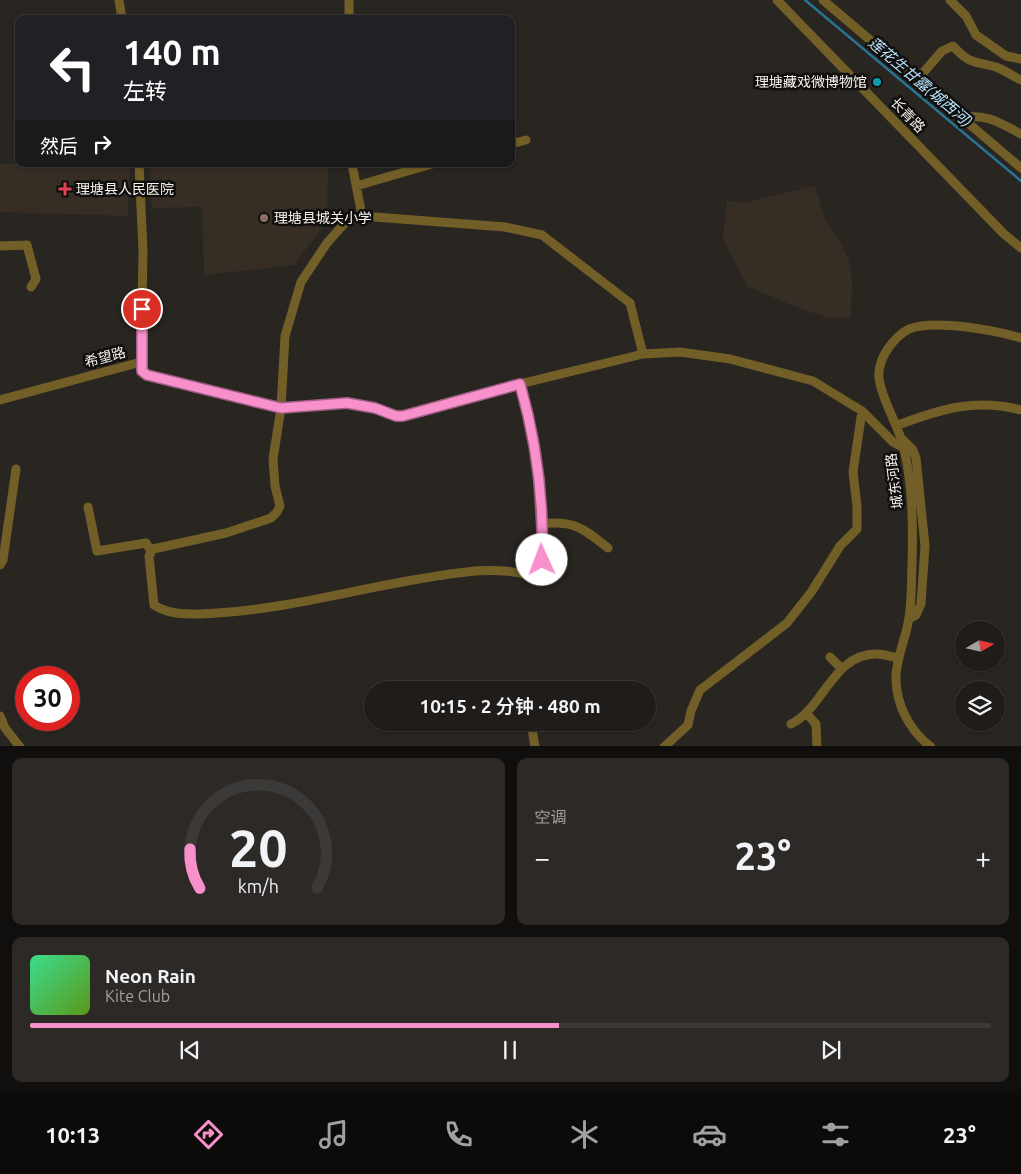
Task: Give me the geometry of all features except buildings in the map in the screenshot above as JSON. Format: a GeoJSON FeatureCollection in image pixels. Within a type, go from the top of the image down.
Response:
{"type":"FeatureCollection","features":[{"type":"Feature","properties":{"kind":"street"},"geometry":{"type":"LineString","coordinates":[[119,0],[121,15]]}},
{"type":"Feature","properties":{"kind":"street"},"geometry":{"type":"LineString","coordinates":[[349,0],[349,15]]}},
{"type":"Feature","properties":{"kind":"street","name":"长青路"},"geometry":{"type":"LineString","coordinates":[[777,0],[1004,234],[1021,248]]}},
{"type":"Feature","properties":{"kind":"street"},"geometry":{"type":"LineString","coordinates":[[823,0],[1021,168]]}},
{"type":"Feature","properties":{"kind":"street"},"geometry":{"type":"LineString","coordinates":[[950,0],[966,16],[976,36],[1006,56],[1021,59]]}},
{"type":"Feature","properties":{"kind":"street"},"geometry":{"type":"LineString","coordinates":[[917,80],[942,51],[954,46],[963,57],[978,65],[996,67],[1021,80]]}},
{"type":"Feature","properties":{"kind":"street"},"geometry":{"type":"LineString","coordinates":[[961,117],[979,115],[990,117],[1021,134]]}},
{"type":"Feature","properties":{"kind":"street"},"geometry":{"type":"LineString","coordinates":[[515,143],[526,140]]}},
{"type":"Feature","properties":{"kind":"street","name":"希望路"},"geometry":{"type":"LineString","coordinates":[[0,400],[141,362],[143,251],[139,167]]}},
{"type":"Feature","properties":{"kind":"street"},"geometry":{"type":"LineString","coordinates":[[353,167],[362,216]]}},
{"type":"Feature","properties":{"kind":"street"},"geometry":{"type":"LineString","coordinates":[[356,186],[422,167]]}},
{"type":"Feature","properties":{"kind":"street"},"geometry":{"type":"LineString","coordinates":[[151,551],[156,548],[226,533],[275,515],[280,506],[275,486],[274,459],[281,408],[286,336],[301,282],[344,224],[362,216],[505,227],[542,235],[630,303],[643,354]]}},
{"type":"Feature","properties":{"kind":"street"},"geometry":{"type":"LineString","coordinates":[[0,246],[27,245],[36,279],[31,288]]}},
{"type":"Feature","properties":{"kind":"street","name":"城东河路"},"geometry":{"type":"LineString","coordinates":[[931,746],[917,736],[908,723],[902,707],[896,675],[909,619],[912,517],[903,444],[898,424],[879,377],[885,353],[902,333],[922,326],[989,331],[1021,338]]}},
{"type":"Feature","properties":{"kind":"street"},"geometry":{"type":"LineString","coordinates":[[141,362],[142,371],[147,375],[281,408],[347,403],[375,408],[396,416],[403,416],[520,384],[643,354],[680,352],[730,359],[813,381],[862,410],[892,442],[903,444]]}},
{"type":"Feature","properties":{"kind":"street"},"geometry":{"type":"LineString","coordinates":[[88,507],[98,551],[146,543],[151,551],[151,590],[154,605],[163,610],[179,613],[226,612],[275,606],[468,572],[509,571],[532,576],[542,560],[540,524],[535,445],[520,384]]}},
{"type":"Feature","properties":{"kind":"street"},"geometry":{"type":"LineString","coordinates":[[898,424],[950,407],[1000,405],[1021,410]]}},
{"type":"Feature","properties":{"kind":"street"},"geometry":{"type":"LineString","coordinates":[[664,746],[688,725],[691,710],[700,690],[787,623],[812,591],[840,546],[856,529],[858,507],[853,472],[862,410]]}},
{"type":"Feature","properties":{"kind":"street"},"geometry":{"type":"LineString","coordinates":[[0,565],[3,560],[16,469]]}},
{"type":"Feature","properties":{"kind":"street"},"geometry":{"type":"LineString","coordinates":[[540,524],[563,522],[577,526],[608,548]]}},
{"type":"Feature","properties":{"kind":"street"},"geometry":{"type":"LineString","coordinates":[[791,724],[807,714],[841,668],[854,660],[875,654],[900,658]]}},
{"type":"Feature","properties":{"kind":"street"},"geometry":{"type":"LineString","coordinates":[[830,657],[841,668]]}},
{"type":"Feature","properties":{"kind":"street"},"geometry":{"type":"LineString","coordinates":[[807,714],[816,724],[817,746]]}},
{"type":"Feature","properties":{"kind":"street"},"geometry":{"type":"LineString","coordinates":[[0,716],[5,728],[20,746]]}},
{"type":"Feature","properties":{"kind":"street"},"geometry":{"type":"LineString","coordinates":[[532,731],[535,746]]}},
{"type":"Feature","properties":{"kind":"shaded area","name":"理塘县人民医院"},"geometry":{"type":"Polygon","coordinates":[[[0,164],[15,164],[15,167],[130,167],[128,216],[0,212],[0,164]]]}},
{"type":"Feature","properties":{"kind":"shaded area","name":"理塘县城关小学"},"geometry":{"type":"Polygon","coordinates":[[[150,167],[328,167],[327,221],[294,265],[204,275],[202,207],[152,208],[150,167]]]}},
{"type":"Feature","properties":{"kind":"shaded area"},"geometry":{"type":"Polygon","coordinates":[[[815,186],[825,219],[840,241],[849,261],[852,280],[851,317],[829,318],[801,309],[747,286],[723,240],[727,200],[742,203],[815,186]]]}},
{"type":"Feature","properties":{"kind":"waterway","name":"莲花生甘露(城西河)"},"geometry":{"type":"LineString","coordinates":[[805,0],[1021,181]]}},
{"type":"Feature","properties":{"kind":"place","name":"理塘藏戏微博物馆"},"geometry":{"type":"Point","coordinates":[877,82]}},
{"type":"Feature","properties":{"kind":"place","name":"理塘县人民医院"},"geometry":{"type":"Point","coordinates":[65,189]}},
{"type":"Feature","properties":{"kind":"place","name":"理塘县城关小学"},"geometry":{"type":"Point","coordinates":[264,218]}},
{"type":"Feature","properties":{"kind":"route"},"geometry":{"type":"LineString","coordinates":[[142,309],[141,362],[142,371],[147,375],[175,384],[281,408],[347,403],[375,408],[396,416],[403,416],[447,402],[520,384],[527,406],[535,445],[542,560]]}}]}
